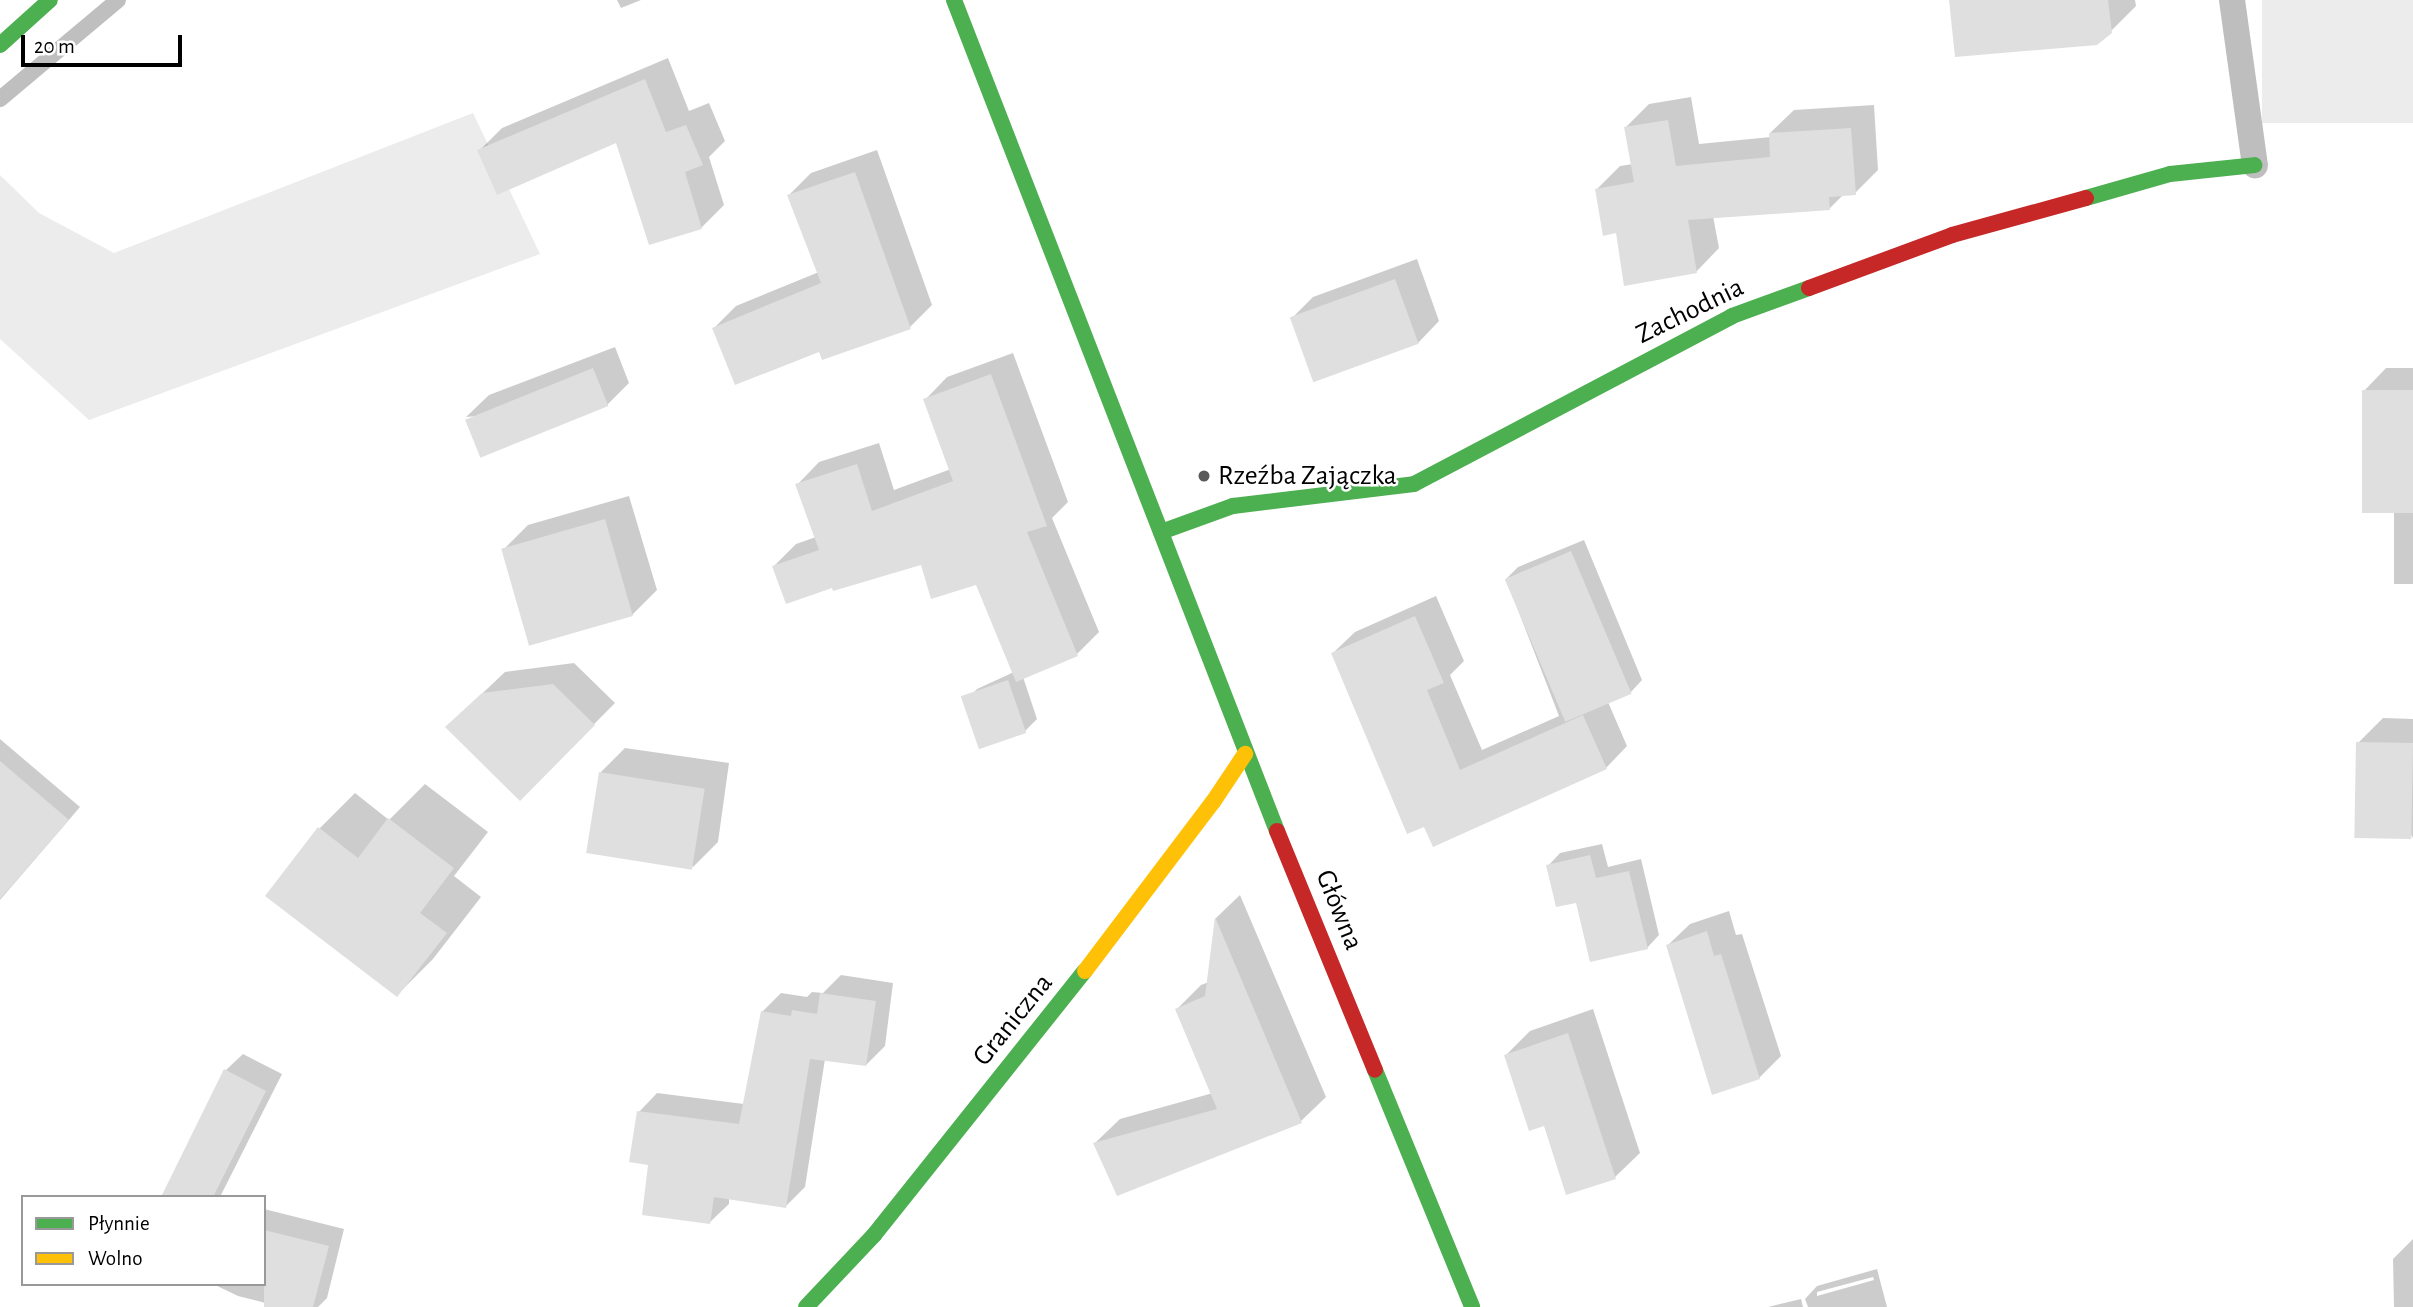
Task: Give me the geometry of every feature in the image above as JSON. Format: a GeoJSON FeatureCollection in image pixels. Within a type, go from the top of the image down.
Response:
{"type":"FeatureCollection","features":[{"type":"Feature","properties":{"kind":"street"},"geometry":{"type":"LineString","coordinates":[[0,45],[50,0]]}},
{"type":"Feature","properties":{"kind":"street","name":"Główna"},"geometry":{"type":"LineString","coordinates":[[954,0],[1245,754],[1472,1307]]}},
{"type":"Feature","properties":{"kind":"street","name":"Zachodnia"},"geometry":{"type":"LineString","coordinates":[[1161,532],[1233,506],[1413,484],[1732,316],[1952,235],[2171,174],[2255,165]]}},
{"type":"Feature","properties":{"kind":"street","name":"Graniczna"},"geometry":{"type":"LineString","coordinates":[[806,1307],[874,1236],[1063,999],[1213,803],[1245,754]]}},
{"type":"Feature","properties":{"kind":"lane"},"geometry":{"type":"LineString","coordinates":[[2232,0],[2255,165]]}},
{"type":"Feature","properties":{"kind":"shaded area"},"geometry":{"type":"Polygon","coordinates":[[[2262,0],[2413,0],[2413,123],[2262,123],[2262,0]]]}},
{"type":"Feature","properties":{"kind":"shaded area"},"geometry":{"type":"Polygon","coordinates":[[[473,113],[540,254],[89,420],[0,339],[0,175],[39,213],[114,253],[473,113]]]}},
{"type":"Feature","properties":{"kind":"building"},"geometry":{"type":"Polygon","coordinates":[[[1949,0],[2108,0],[2112,33],[2097,45],[1955,57],[1949,0]]]}},
{"type":"Feature","properties":{"kind":"building"},"geometry":{"type":"Polygon","coordinates":[[[645,79],[666,132],[686,125],[703,165],[685,172],[702,229],[649,245],[616,143],[497,195],[477,150],[645,79]]]}},
{"type":"Feature","properties":{"kind":"building"},"geometry":{"type":"Polygon","coordinates":[[[1668,120],[1676,166],[1770,157],[1769,133],[1851,128],[1856,195],[1829,197],[1830,210],[1688,220],[1697,273],[1624,286],[1616,233],[1603,236],[1595,189],[1634,182],[1624,127],[1668,120]]]}},
{"type":"Feature","properties":{"kind":"building"},"geometry":{"type":"Polygon","coordinates":[[[855,172],[911,329],[822,360],[819,352],[735,385],[712,328],[821,283],[787,195],[855,172]]]}},
{"type":"Feature","properties":{"kind":"building"},"geometry":{"type":"Polygon","coordinates":[[[1395,279],[1419,344],[1313,382],[1290,317],[1395,279]]]}},
{"type":"Feature","properties":{"kind":"building"},"geometry":{"type":"Polygon","coordinates":[[[593,368],[608,406],[480,458],[465,420],[593,368]]]}},
{"type":"Feature","properties":{"kind":"building"},"geometry":{"type":"Polygon","coordinates":[[[991,374],[1047,526],[1027,532],[1078,656],[1016,682],[976,585],[931,599],[921,565],[833,591],[832,588],[786,604],[772,566],[819,550],[795,484],[857,464],[872,511],[953,481],[923,399],[991,374]]]}},
{"type":"Feature","properties":{"kind":"building"},"geometry":{"type":"Polygon","coordinates":[[[2362,390],[2413,390],[2413,513],[2362,513],[2362,390]]]}},
{"type":"Feature","properties":{"kind":"building"},"geometry":{"type":"Polygon","coordinates":[[[605,519],[633,616],[529,646],[501,549],[605,519]]]}},
{"type":"Feature","properties":{"kind":"building"},"geometry":{"type":"Polygon","coordinates":[[[1571,551],[1632,694],[1565,722],[1505,579],[1571,551]]]}},
{"type":"Feature","properties":{"kind":"building"},"geometry":{"type":"Polygon","coordinates":[[[1415,616],[1444,683],[1427,690],[1460,770],[1583,715],[1607,769],[1433,847],[1424,827],[1407,834],[1331,653],[1415,616]]]}},
{"type":"Feature","properties":{"kind":"building"},"geometry":{"type":"Polygon","coordinates":[[[1008,680],[1026,733],[979,749],[961,696],[1008,680]]]}},
{"type":"Feature","properties":{"kind":"building"},"geometry":{"type":"Polygon","coordinates":[[[553,684],[595,725],[520,801],[445,727],[482,693],[553,684]]]}},
{"type":"Feature","properties":{"kind":"building"},"geometry":{"type":"Polygon","coordinates":[[[2356,742],[2413,743],[2411,839],[2354,838],[2356,742]]]}},
{"type":"Feature","properties":{"kind":"building"},"geometry":{"type":"Polygon","coordinates":[[[0,761],[69,820],[0,899],[0,761]]]}},
{"type":"Feature","properties":{"kind":"building"},"geometry":{"type":"Polygon","coordinates":[[[599,772],[705,789],[692,870],[586,853],[599,772]]]}},
{"type":"Feature","properties":{"kind":"building"},"geometry":{"type":"Polygon","coordinates":[[[388,818],[454,868],[420,913],[447,933],[397,997],[265,896],[318,827],[358,858],[388,818]]]}},
{"type":"Feature","properties":{"kind":"building"},"geometry":{"type":"Polygon","coordinates":[[[1590,855],[1596,878],[1629,871],[1648,949],[1590,962],[1576,903],[1556,907],[1546,865],[1590,855]]]}},
{"type":"Feature","properties":{"kind":"building"},"geometry":{"type":"Polygon","coordinates":[[[1215,917],[1302,1123],[1117,1196],[1093,1143],[1217,1109],[1175,1009],[1205,996],[1215,917]]]}},
{"type":"Feature","properties":{"kind":"building"},"geometry":{"type":"Polygon","coordinates":[[[1707,931],[1714,956],[1721,954],[1760,1079],[1712,1095],[1666,945],[1707,931]]]}},
{"type":"Feature","properties":{"kind":"building"},"geometry":{"type":"Polygon","coordinates":[[[820,993],[876,1001],[866,1066],[810,1059],[786,1208],[714,1197],[710,1224],[642,1215],[648,1165],[629,1162],[637,1111],[739,1124],[761,1011],[791,1016],[792,1010],[817,1014],[820,993]]]}},
{"type":"Feature","properties":{"kind":"building"},"geometry":{"type":"Polygon","coordinates":[[[1568,1033],[1616,1179],[1566,1195],[1544,1126],[1529,1131],[1504,1055],[1568,1033]]]}},
{"type":"Feature","properties":{"kind":"building"},"geometry":{"type":"Polygon","coordinates":[[[224,1069],[266,1091],[214,1195],[162,1195],[224,1069]]]}},
{"type":"Feature","properties":{"kind":"building"},"geometry":{"type":"Polygon","coordinates":[[[266,1230],[329,1246],[313,1307],[264,1307],[266,1230]]]}},
{"type":"Feature","properties":{"kind":"waterway"},"geometry":{"type":"LineString","coordinates":[[0,99],[118,0]]}},
{"type":"Feature","properties":{"kind":"traffic: fast"},"geometry":{"type":"LineString","coordinates":[[0,45],[50,0]]}},
{"type":"Feature","properties":{"kind":"traffic: fast"},"geometry":{"type":"LineString","coordinates":[[954,0],[1277,831]]}},
{"type":"Feature","properties":{"kind":"traffic: fast"},"geometry":{"type":"LineString","coordinates":[[2086,198],[2170,174],[2255,165]]}},
{"type":"Feature","properties":{"kind":"traffic: fast"},"geometry":{"type":"LineString","coordinates":[[1161,532],[1233,506],[1414,484],[1732,316],[1809,288]]}},
{"type":"Feature","properties":{"kind":"traffic: fast"},"geometry":{"type":"LineString","coordinates":[[806,1307],[874,1235],[1085,971]]}},
{"type":"Feature","properties":{"kind":"traffic: fast"},"geometry":{"type":"LineString","coordinates":[[1375,1070],[1472,1307]]}},
{"type":"Feature","properties":{"kind":"traffic: slow"},"geometry":{"type":"LineString","coordinates":[[1085,971],[1213,802],[1245,754]]}},
{"type":"Feature","properties":{"kind":"traffic: jam"},"geometry":{"type":"LineString","coordinates":[[1809,288],[1952,235],[2086,198]]}},
{"type":"Feature","properties":{"kind":"traffic: jam"},"geometry":{"type":"LineString","coordinates":[[1277,831],[1375,1070]]}},
{"type":"Feature","properties":{"kind":"place","name":"Rzeźba Zajączka"},"geometry":{"type":"Point","coordinates":[1204,476]}}]}
